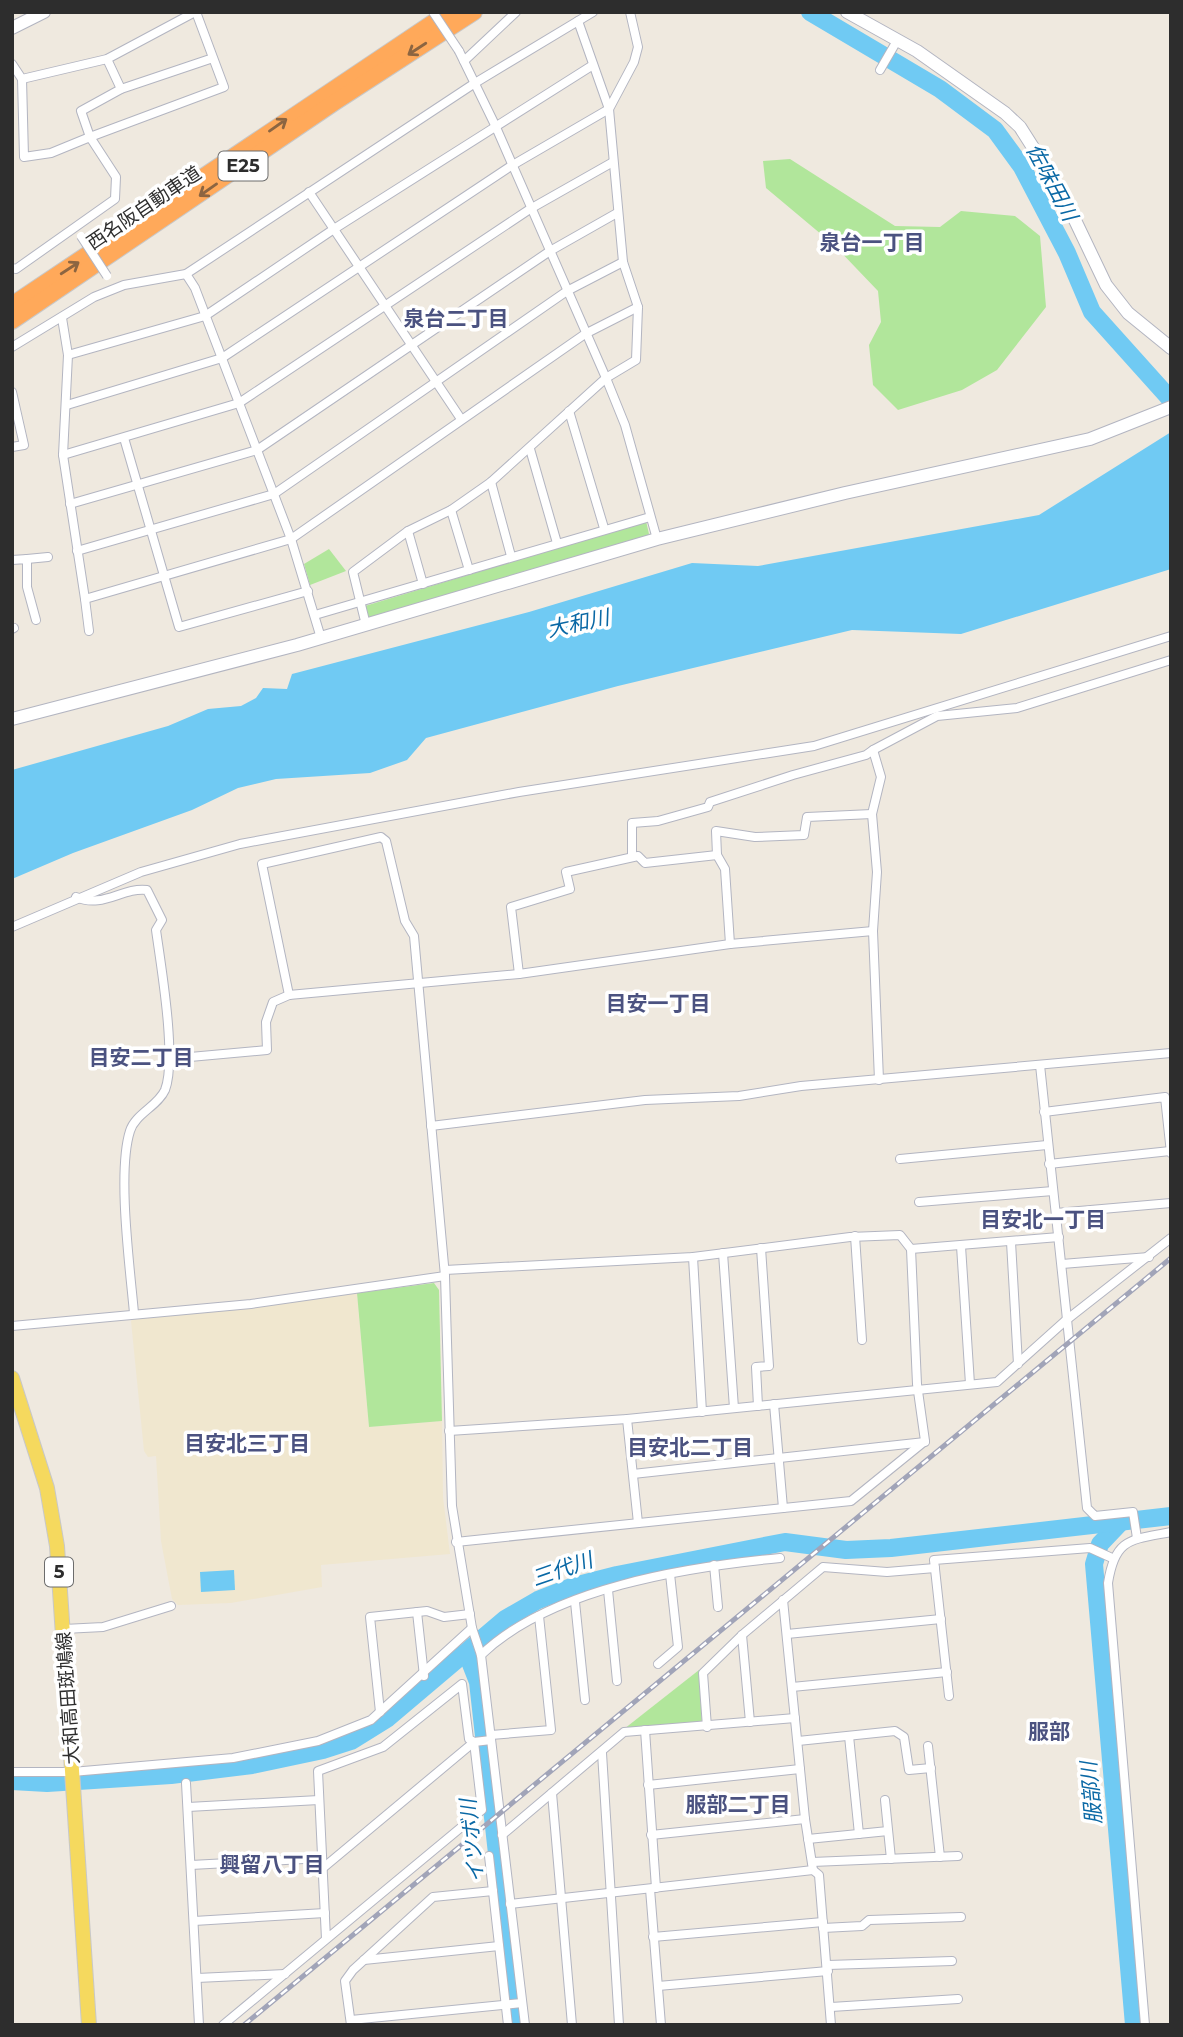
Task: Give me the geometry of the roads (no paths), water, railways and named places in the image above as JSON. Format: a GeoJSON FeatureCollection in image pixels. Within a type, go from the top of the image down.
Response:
{"type":"FeatureCollection","features":[{"type":"Feature","properties":{"kind":"highway","name":"西名阪自動車道"},"geometry":{"type":"LineString","coordinates":[[12,304],[449,12]]}},
{"type":"Feature","properties":{"kind":"highway","name":"西名阪自動車道"},"geometry":{"type":"LineString","coordinates":[[12,320],[335,102],[474,12]]}},
{"type":"Feature","properties":{"kind":"main road","name":"大和高田斑鳩線"},"geometry":{"type":"LineString","coordinates":[[12,1378],[47,1488],[57,1546],[89,2025]]}},
{"type":"Feature","properties":{"kind":"street"},"geometry":{"type":"LineString","coordinates":[[12,28],[44,12]]}},
{"type":"Feature","properties":{"kind":"street"},"geometry":{"type":"LineString","coordinates":[[12,64],[22,79],[24,157],[51,153],[224,87],[196,12],[107,59],[22,79]]}},
{"type":"Feature","properties":{"kind":"street"},"geometry":{"type":"LineString","coordinates":[[433,12],[459,51],[495,125],[606,378],[625,425],[657,539]]}},
{"type":"Feature","properties":{"kind":"street"},"geometry":{"type":"LineString","coordinates":[[464,61],[516,12]]}},
{"type":"Feature","properties":{"kind":"street"},"geometry":{"type":"LineString","coordinates":[[12,347],[114,289],[142,280],[186,274],[475,83],[593,12]]}},
{"type":"Feature","properties":{"kind":"street"},"geometry":{"type":"LineString","coordinates":[[67,405],[222,358],[512,166],[609,109],[638,47],[630,12]]}},
{"type":"Feature","properties":{"kind":"street"},"geometry":{"type":"LineString","coordinates":[[847,12],[998,107],[1020,127],[1062,193],[1105,285],[1128,313],[1171,348]]}},
{"type":"Feature","properties":{"kind":"street"},"geometry":{"type":"LineString","coordinates":[[366,625],[353,572],[408,531],[451,510],[491,482],[606,378],[636,360],[638,307],[624,262],[617,213],[609,109],[578,21]]}},
{"type":"Feature","properties":{"kind":"street"},"geometry":{"type":"LineString","coordinates":[[880,70],[896,42]]}},
{"type":"Feature","properties":{"kind":"street"},"geometry":{"type":"LineString","coordinates":[[12,268],[16,269],[78,233],[116,199],[116,177],[90,137],[81,111],[121,89],[213,58]]}},
{"type":"Feature","properties":{"kind":"street"},"geometry":{"type":"LineString","coordinates":[[107,59],[121,89]]}},
{"type":"Feature","properties":{"kind":"street"},"geometry":{"type":"LineString","coordinates":[[68,355],[205,316],[334,229],[593,65]]}},
{"type":"Feature","properties":{"kind":"street"},"geometry":{"type":"LineString","coordinates":[[63,455],[239,404],[530,209],[613,162]]}},
{"type":"Feature","properties":{"kind":"street"},"geometry":{"type":"LineString","coordinates":[[309,192],[461,419]]}},
{"type":"Feature","properties":{"kind":"street"},"geometry":{"type":"LineString","coordinates":[[70,504],[257,450],[409,344],[550,251],[617,213]]}},
{"type":"Feature","properties":{"kind":"street"},"geometry":{"type":"LineString","coordinates":[[78,233],[114,289]]}},
{"type":"Feature","properties":{"kind":"street"},"geometry":{"type":"LineString","coordinates":[[77,551],[274,494],[567,291],[624,262]]}},
{"type":"Feature","properties":{"kind":"street"},"geometry":{"type":"LineString","coordinates":[[186,274],[195,288],[291,539],[321,638]]}},
{"type":"Feature","properties":{"kind":"street"},"geometry":{"type":"LineString","coordinates":[[85,599],[291,539],[585,334],[638,307]]}},
{"type":"Feature","properties":{"kind":"street"},"geometry":{"type":"LineString","coordinates":[[62,318],[68,355],[63,455],[89,631]]}},
{"type":"Feature","properties":{"kind":"street"},"geometry":{"type":"LineString","coordinates":[[12,392],[24,445],[12,447]]}},
{"type":"Feature","properties":{"kind":"street"},"geometry":{"type":"LineString","coordinates":[[12,719],[321,638],[657,539],[845,493],[1073,443],[1171,407]]}},
{"type":"Feature","properties":{"kind":"street"},"geometry":{"type":"LineString","coordinates":[[569,411],[604,528]]}},
{"type":"Feature","properties":{"kind":"street"},"geometry":{"type":"LineString","coordinates":[[124,438],[179,627],[307,591]]}},
{"type":"Feature","properties":{"kind":"street"},"geometry":{"type":"LineString","coordinates":[[530,449],[557,543]]}},
{"type":"Feature","properties":{"kind":"street"},"geometry":{"type":"LineString","coordinates":[[491,482],[511,556]]}},
{"type":"Feature","properties":{"kind":"street"},"geometry":{"type":"LineString","coordinates":[[451,510],[469,570]]}},
{"type":"Feature","properties":{"kind":"street"},"geometry":{"type":"LineString","coordinates":[[314,615],[604,528],[650,517]]}},
{"type":"Feature","properties":{"kind":"street"},"geometry":{"type":"LineString","coordinates":[[408,531],[423,584]]}},
{"type":"Feature","properties":{"kind":"street"},"geometry":{"type":"LineString","coordinates":[[12,559],[48,557]]}},
{"type":"Feature","properties":{"kind":"street"},"geometry":{"type":"LineString","coordinates":[[27,559],[27,587],[36,620]]}},
{"type":"Feature","properties":{"kind":"street"},"geometry":{"type":"LineString","coordinates":[[12,927],[76,897],[141,872],[240,844],[505,795],[768,755],[852,737],[936,713],[1171,636]]}},
{"type":"Feature","properties":{"kind":"street"},"geometry":{"type":"LineString","coordinates":[[632,857],[632,823],[658,821],[708,807],[710,802],[735,793],[866,755],[936,713],[1017,708],[1171,660]]}},
{"type":"Feature","properties":{"kind":"street"},"geometry":{"type":"LineString","coordinates":[[873,750],[881,777],[872,814],[877,872],[873,931],[879,1080]]}},
{"type":"Feature","properties":{"kind":"street"},"geometry":{"type":"LineString","coordinates":[[730,944],[725,869],[717,855],[716,831],[755,837],[804,835],[807,817],[872,814]]}},
{"type":"Feature","properties":{"kind":"street"},"geometry":{"type":"LineString","coordinates":[[289,995],[262,864],[381,837],[386,841],[405,922],[414,936],[445,1273],[449,1431],[456,1542],[472,1628],[481,1655],[510,1904],[514,2004],[508,2025]]}},
{"type":"Feature","properties":{"kind":"street"},"geometry":{"type":"LineString","coordinates":[[519,974],[511,907],[570,888],[566,872],[638,856],[645,863],[717,855]]}},
{"type":"Feature","properties":{"kind":"street"},"geometry":{"type":"LineString","coordinates":[[76,897],[99,902],[138,889],[147,890],[162,920],[156,930],[165,998],[168,1059],[163,1094],[130,1129],[126,1216],[134,1313]]}},
{"type":"Feature","properties":{"kind":"street"},"geometry":{"type":"LineString","coordinates":[[168,1059],[267,1050],[268,1014],[273,1002],[289,995],[519,974],[730,944],[873,931]]}},
{"type":"Feature","properties":{"kind":"street"},"geometry":{"type":"LineString","coordinates":[[431,1126],[645,1100],[739,1096],[801,1086],[1171,1053]]}},
{"type":"Feature","properties":{"kind":"street"},"geometry":{"type":"LineString","coordinates":[[1040,1065],[1062,1264],[1065,1321],[1087,1508],[1095,1516],[1133,1512],[1136,1536]]}},
{"type":"Feature","properties":{"kind":"street"},"geometry":{"type":"LineString","coordinates":[[1044,1112],[1165,1097],[1171,1152],[1049,1164]]}},
{"type":"Feature","properties":{"kind":"street"},"geometry":{"type":"LineString","coordinates":[[900,1159],[1047,1145]]}},
{"type":"Feature","properties":{"kind":"street"},"geometry":{"type":"LineString","coordinates":[[919,1202],[1053,1191]]}},
{"type":"Feature","properties":{"kind":"street"},"geometry":{"type":"LineString","coordinates":[[1056,1213],[1171,1202]]}},
{"type":"Feature","properties":{"kind":"street"},"geometry":{"type":"LineString","coordinates":[[12,1326],[251,1304],[445,1273],[693,1257],[855,1236],[900,1235],[911,1249],[925,1442]]}},
{"type":"Feature","properties":{"kind":"street"},"geometry":{"type":"LineString","coordinates":[[855,1236],[862,1340]]}},
{"type":"Feature","properties":{"kind":"street"},"geometry":{"type":"LineString","coordinates":[[911,1249],[1059,1237]]}},
{"type":"Feature","properties":{"kind":"street"},"geometry":{"type":"LineString","coordinates":[[449,1431],[627,1419],[920,1392],[997,1382],[1065,1321],[1171,1238]]}},
{"type":"Feature","properties":{"kind":"street"},"geometry":{"type":"LineString","coordinates":[[1011,1242],[1018,1364]]}},
{"type":"Feature","properties":{"kind":"street"},"geometry":{"type":"LineString","coordinates":[[961,1247],[970,1384]]}},
{"type":"Feature","properties":{"kind":"street"},"geometry":{"type":"LineString","coordinates":[[758,1406],[756,1367],[769,1366],[761,1248]]}},
{"type":"Feature","properties":{"kind":"street"},"geometry":{"type":"LineString","coordinates":[[723,1253],[734,1408]]}},
{"type":"Feature","properties":{"kind":"street"},"geometry":{"type":"LineString","coordinates":[[693,1257],[702,1412]]}},
{"type":"Feature","properties":{"kind":"street"},"geometry":{"type":"LineString","coordinates":[[1062,1264],[1149,1257]]}},
{"type":"Feature","properties":{"kind":"street"},"geometry":{"type":"LineString","coordinates":[[774,1404],[783,1508]]}},
{"type":"Feature","properties":{"kind":"street"},"geometry":{"type":"LineString","coordinates":[[627,1419],[638,1523]]}},
{"type":"Feature","properties":{"kind":"street"},"geometry":{"type":"LineString","coordinates":[[633,1474],[925,1442]]}},
{"type":"Feature","properties":{"kind":"street"},"geometry":{"type":"LineString","coordinates":[[456,1542],[851,1501],[925,1442]]}},
{"type":"Feature","properties":{"kind":"street"},"geometry":{"type":"LineString","coordinates":[[1145,2025],[1108,1583],[1110,1557],[1122,1545],[1136,1536],[1171,1532]]}},
{"type":"Feature","properties":{"kind":"street"},"geometry":{"type":"LineString","coordinates":[[949,1696],[934,1560],[1090,1548],[1110,1557]]}},
{"type":"Feature","properties":{"kind":"street"},"geometry":{"type":"LineString","coordinates":[[481,1655],[509,1631],[539,1616],[608,1590],[670,1574],[780,1558]]}},
{"type":"Feature","properties":{"kind":"street"},"geometry":{"type":"LineString","coordinates":[[714,1566],[718,1608]]}},
{"type":"Feature","properties":{"kind":"street"},"geometry":{"type":"LineString","coordinates":[[707,1727],[703,1673],[742,1635],[823,1567],[878,1572],[935,1568]]}},
{"type":"Feature","properties":{"kind":"street"},"geometry":{"type":"LineString","coordinates":[[658,1664],[678,1647],[670,1574]]}},
{"type":"Feature","properties":{"kind":"street"},"geometry":{"type":"LineString","coordinates":[[608,1590],[617,1681]]}},
{"type":"Feature","properties":{"kind":"street"},"geometry":{"type":"LineString","coordinates":[[783,1600],[805,1819],[813,1866],[819,1875],[831,2007],[831,2025],[825,2025]]}},
{"type":"Feature","properties":{"kind":"street"},"geometry":{"type":"LineString","coordinates":[[575,1602],[585,1700]]}},
{"type":"Feature","properties":{"kind":"street"},"geometry":{"type":"LineString","coordinates":[[64,1629],[103,1627],[171,1606]]}},
{"type":"Feature","properties":{"kind":"street"},"geometry":{"type":"LineString","coordinates":[[380,1712],[370,1617],[427,1611],[444,1617],[470,1614]]}},
{"type":"Feature","properties":{"kind":"street"},"geometry":{"type":"LineString","coordinates":[[416,1612],[424,1675]]}},
{"type":"Feature","properties":{"kind":"street"},"geometry":{"type":"LineString","coordinates":[[323,1868],[474,1742],[551,1730],[539,1616]]}},
{"type":"Feature","properties":{"kind":"street"},"geometry":{"type":"LineString","coordinates":[[788,1634],[941,1619]]}},
{"type":"Feature","properties":{"kind":"street"},"geometry":{"type":"LineString","coordinates":[[12,1772],[72,1772],[233,1758],[344,1732],[361,1726],[380,1712],[424,1675],[472,1628]]}},
{"type":"Feature","properties":{"kind":"street"},"geometry":{"type":"LineString","coordinates":[[742,1635],[750,1722]]}},
{"type":"Feature","properties":{"kind":"street"},"geometry":{"type":"LineString","coordinates":[[792,1687],[947,1672]]}},
{"type":"Feature","properties":{"kind":"street"},"geometry":{"type":"LineString","coordinates":[[326,1939],[318,1771],[325,1766],[383,1747],[462,1684],[469,1739],[474,1742]]}},
{"type":"Feature","properties":{"kind":"street"},"geometry":{"type":"LineString","coordinates":[[502,1835],[624,1732],[795,1718]]}},
{"type":"Feature","properties":{"kind":"street"},"geometry":{"type":"LineString","coordinates":[[645,1730],[653,1937],[661,2025]]}},
{"type":"Feature","properties":{"kind":"street"},"geometry":{"type":"LineString","coordinates":[[798,1741],[895,1731],[904,1737],[909,1770],[931,1768]]}},
{"type":"Feature","properties":{"kind":"street"},"geometry":{"type":"LineString","coordinates":[[849,1736],[859,1834]]}},
{"type":"Feature","properties":{"kind":"street"},"geometry":{"type":"LineString","coordinates":[[223,2025],[482,1810],[474,1742]]}},
{"type":"Feature","properties":{"kind":"street"},"geometry":{"type":"LineString","coordinates":[[928,1746],[940,1857]]}},
{"type":"Feature","properties":{"kind":"street"},"geometry":{"type":"LineString","coordinates":[[601,1753],[619,2025]]}},
{"type":"Feature","properties":{"kind":"street"},"geometry":{"type":"LineString","coordinates":[[648,1785],[800,1769]]}},
{"type":"Feature","properties":{"kind":"street"},"geometry":{"type":"LineString","coordinates":[[186,1783],[199,2025]]}},
{"type":"Feature","properties":{"kind":"street"},"geometry":{"type":"LineString","coordinates":[[552,1793],[572,2025]]}},
{"type":"Feature","properties":{"kind":"street"},"geometry":{"type":"LineString","coordinates":[[188,1807],[319,1800]]}},
{"type":"Feature","properties":{"kind":"street"},"geometry":{"type":"LineString","coordinates":[[885,1800],[891,1859]]}},
{"type":"Feature","properties":{"kind":"street"},"geometry":{"type":"LineString","coordinates":[[651,1835],[805,1819]]}},
{"type":"Feature","properties":{"kind":"street"},"geometry":{"type":"LineString","coordinates":[[808,1839],[888,1831]]}},
{"type":"Feature","properties":{"kind":"street"},"geometry":{"type":"LineString","coordinates":[[489,1856],[499,1946],[514,2004],[524,2025]]}},
{"type":"Feature","properties":{"kind":"street"},"geometry":{"type":"LineString","coordinates":[[510,1904],[653,1889],[813,1866],[958,1856]]}},
{"type":"Feature","properties":{"kind":"street"},"geometry":{"type":"LineString","coordinates":[[191,1864],[322,1858]]}},
{"type":"Feature","properties":{"kind":"street"},"geometry":{"type":"LineString","coordinates":[[493,1891],[433,1897],[364,1960],[345,1981],[351,2022],[514,2004]]}},
{"type":"Feature","properties":{"kind":"street"},"geometry":{"type":"LineString","coordinates":[[194,1921],[325,1913]]}},
{"type":"Feature","properties":{"kind":"street"},"geometry":{"type":"LineString","coordinates":[[653,1937],[823,1925],[862,1926],[869,1920],[961,1917]]}},
{"type":"Feature","properties":{"kind":"street"},"geometry":{"type":"LineString","coordinates":[[364,1960],[499,1946]]}},
{"type":"Feature","properties":{"kind":"street"},"geometry":{"type":"LineString","coordinates":[[658,1986],[828,1968],[952,1961]]}},
{"type":"Feature","properties":{"kind":"street"},"geometry":{"type":"LineString","coordinates":[[197,1978],[285,1974]]}},
{"type":"Feature","properties":{"kind":"street"},"geometry":{"type":"LineString","coordinates":[[831,2007],[958,1999]]}},
{"type":"Feature","properties":{"kind":"water","name":"大和川"},"geometry":{"type":"Polygon","coordinates":[[[1171,432],[1171,569],[961,634],[852,630],[618,686],[426,738],[407,760],[370,773],[276,779],[238,788],[192,810],[73,853],[12,879],[12,770],[168,726],[208,709],[241,706],[256,698],[263,688],[287,689],[292,674],[529,612],[692,563],[758,566],[1039,515],[1171,432]]]}},
{"type":"Feature","properties":{"kind":"water"},"geometry":{"type":"Polygon","coordinates":[[[234,1570],[235,1590],[201,1592],[200,1572],[234,1570]]]}},
{"type":"Feature","properties":{"kind":"waterway","name":"佐味田川"},"geometry":{"type":"LineString","coordinates":[[810,12],[940,89],[995,130],[1022,167],[1067,253],[1092,312],[1171,400]]}},
{"type":"Feature","properties":{"kind":"waterway","name":"三代川"},"geometry":{"type":"LineString","coordinates":[[12,1781],[47,1783],[171,1775],[252,1765],[323,1750],[351,1741],[388,1718],[505,1619],[538,1600],[574,1586],[617,1575],[785,1542],[846,1550],[891,1548],[1171,1516]]}},
{"type":"Feature","properties":{"kind":"waterway","name":"服部川"},"geometry":{"type":"LineString","coordinates":[[1119,1524],[1100,1544],[1094,1564],[1134,2025]]}},
{"type":"Feature","properties":{"kind":"waterway","name":"イツボ川"},"geometry":{"type":"LineString","coordinates":[[467,1654],[478,1682],[516,2025]]}},
{"type":"Feature","properties":{"kind":"railway"},"geometry":{"type":"LineString","coordinates":[[244,2025],[1171,1258]]}},
{"type":"Feature","properties":{"kind":"district","name":"泉台一丁目"},"geometry":{"type":"Point","coordinates":[872,242]}},
{"type":"Feature","properties":{"kind":"district","name":"泉台二丁目"},"geometry":{"type":"Point","coordinates":[456,318]}},
{"type":"Feature","properties":{"kind":"district","name":"目安一丁目"},"geometry":{"type":"Point","coordinates":[658,1003]}},
{"type":"Feature","properties":{"kind":"district","name":"目安二丁目"},"geometry":{"type":"Point","coordinates":[141,1057]}},
{"type":"Feature","properties":{"kind":"district","name":"目安北一丁目"},"geometry":{"type":"Point","coordinates":[1043,1219]}},
{"type":"Feature","properties":{"kind":"district","name":"目安北三丁目"},"geometry":{"type":"Point","coordinates":[247,1443]}},
{"type":"Feature","properties":{"kind":"district","name":"目安北二丁目"},"geometry":{"type":"Point","coordinates":[690,1447]}},
{"type":"Feature","properties":{"kind":"district","name":"服部"},"geometry":{"type":"Point","coordinates":[1049,1731]}},
{"type":"Feature","properties":{"kind":"district","name":"服部二丁目"},"geometry":{"type":"Point","coordinates":[738,1804]}},
{"type":"Feature","properties":{"kind":"district","name":"興留八丁目"},"geometry":{"type":"Point","coordinates":[272,1864]}}]}
